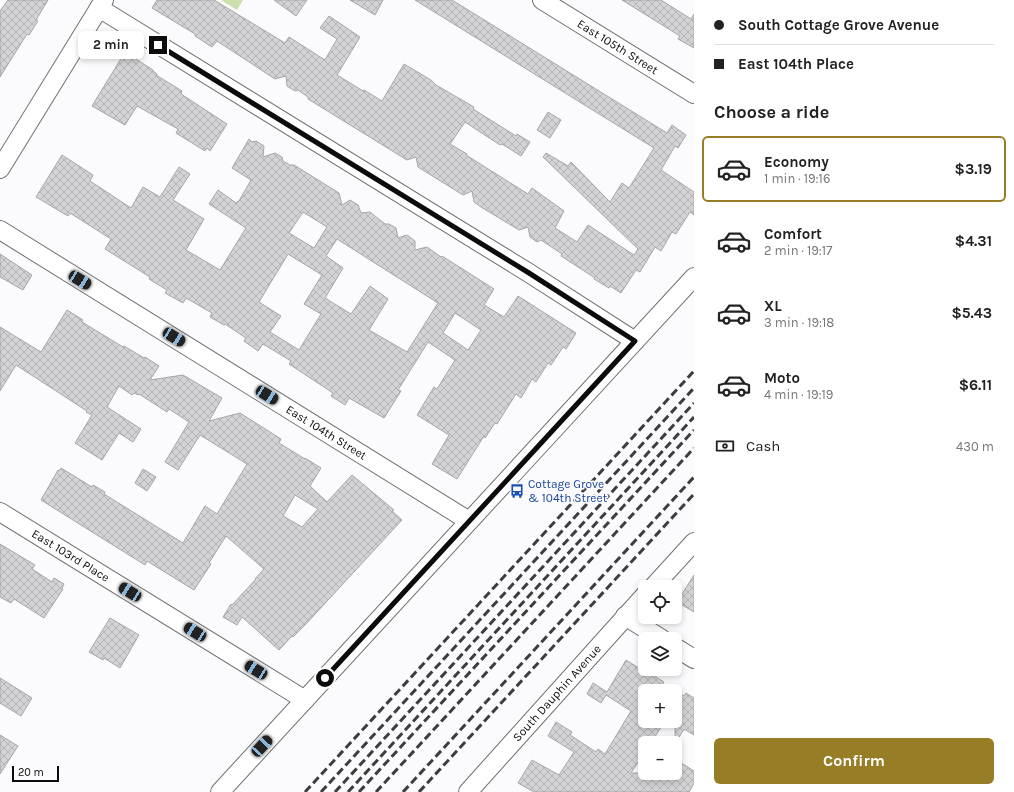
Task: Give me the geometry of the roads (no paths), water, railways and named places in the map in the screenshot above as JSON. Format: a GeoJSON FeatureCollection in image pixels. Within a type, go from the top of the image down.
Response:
{"type":"FeatureCollection","features":[{"type":"Feature","properties":{"kind":"street","name":"East 105th Street"},"geometry":{"type":"LineString","coordinates":[[542,0],[694,94]]}},
{"type":"Feature","properties":{"kind":"street"},"geometry":{"type":"LineString","coordinates":[[0,169],[101,4],[635,341]]}},
{"type":"Feature","properties":{"kind":"street","name":"East 104th Street"},"geometry":{"type":"LineString","coordinates":[[0,230],[469,521]]}},
{"type":"Feature","properties":{"kind":"street"},"geometry":{"type":"LineString","coordinates":[[220,792],[694,277]]}},
{"type":"Feature","properties":{"kind":"street","name":"East 103rd Place"},"geometry":{"type":"LineString","coordinates":[[0,512],[305,700]]}},
{"type":"Feature","properties":{"kind":"street"},"geometry":{"type":"LineString","coordinates":[[659,580],[694,542]]}},
{"type":"Feature","properties":{"kind":"street","name":"South Dauphin Avenue"},"geometry":{"type":"LineString","coordinates":[[468,792],[638,602]]}},
{"type":"Feature","properties":{"kind":"street"},"geometry":{"type":"LineString","coordinates":[[625,616],[651,632]]}},
{"type":"Feature","properties":{"kind":"street"},"geometry":{"type":"LineString","coordinates":[[682,651],[694,659]]}},
{"type":"Feature","properties":{"kind":"railway"},"geometry":{"type":"LineString","coordinates":[[305,792],[694,371]]}},
{"type":"Feature","properties":{"kind":"railway"},"geometry":{"type":"LineString","coordinates":[[321,792],[694,388]]}},
{"type":"Feature","properties":{"kind":"railway"},"geometry":{"type":"LineString","coordinates":[[335,792],[694,403]]}},
{"type":"Feature","properties":{"kind":"railway"},"geometry":{"type":"LineString","coordinates":[[348,792],[694,417]]}},
{"type":"Feature","properties":{"kind":"railway"},"geometry":{"type":"LineString","coordinates":[[359,792],[694,430]]}},
{"type":"Feature","properties":{"kind":"railway"},"geometry":{"type":"LineString","coordinates":[[376,792],[694,448]]}},
{"type":"Feature","properties":{"kind":"railway"},"geometry":{"type":"LineString","coordinates":[[403,792],[694,477]]}},
{"type":"Feature","properties":{"kind":"railway"},"geometry":{"type":"LineString","coordinates":[[419,792],[694,494]]}},
{"type":"Feature","properties":{"kind":"place","name":"Cottage Grove & 104th Street"},"geometry":{"type":"Point","coordinates":[517,491]}}]}
